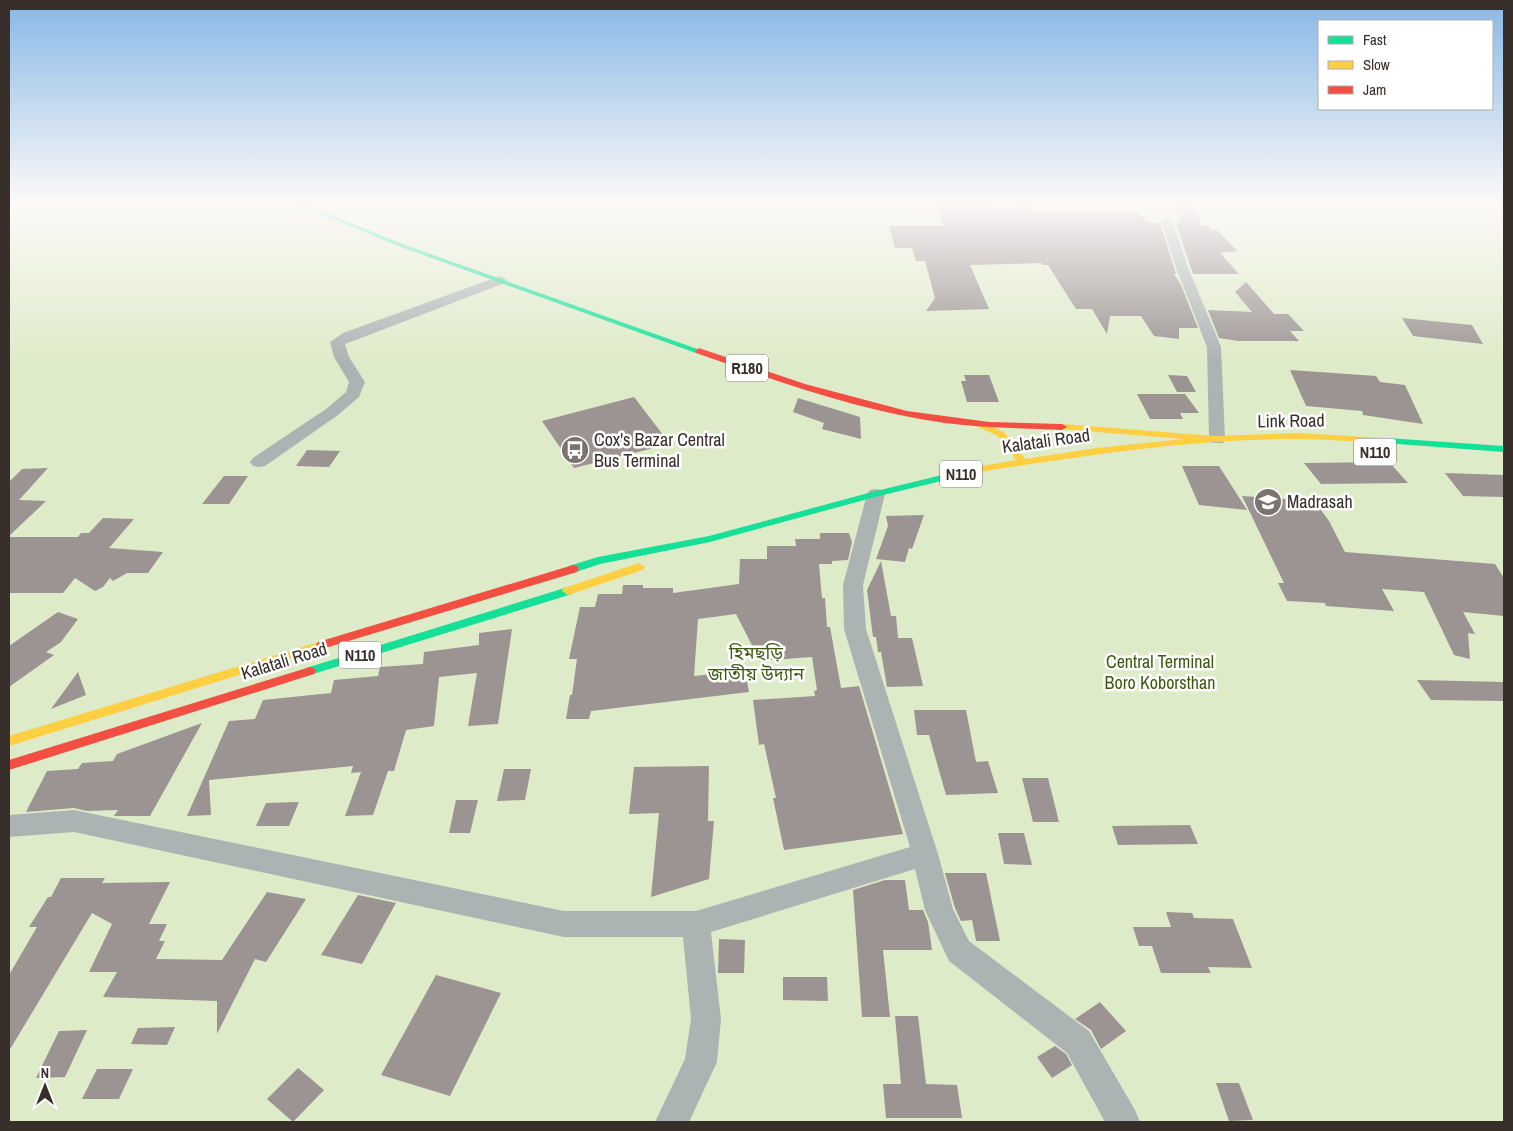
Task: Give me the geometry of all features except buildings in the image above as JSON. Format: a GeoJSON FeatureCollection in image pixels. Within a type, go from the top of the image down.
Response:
{"type":"FeatureCollection","features":[{"type":"Feature","properties":{"kind":"main road","name":"R180"},"geometry":{"type":"LineString","coordinates":[[434,257],[756,371],[841,397],[920,415],[979,424],[1036,425],[1217,439]]}},
{"type":"Feature","properties":{"kind":"main road","name":"R180"},"geometry":{"type":"LineString","coordinates":[[464,257],[764,363],[800,373]]}},
{"type":"Feature","properties":{"kind":"main road"},"geometry":{"type":"LineString","coordinates":[[888,397],[923,406],[952,409]]}},
{"type":"Feature","properties":{"kind":"main road"},"geometry":{"type":"LineString","coordinates":[[1032,414],[1186,429],[1217,439]]}},
{"type":"Feature","properties":{"kind":"main road","name":"R180"},"geometry":{"type":"LineString","coordinates":[[979,424],[1001,434],[1021,461]]}},
{"type":"Feature","properties":{"kind":"main road","name":"Link Road"},"geometry":{"type":"LineString","coordinates":[[1247,440],[1297,436],[1431,443],[1504,450]]}},
{"type":"Feature","properties":{"kind":"main road","name":"Kalatali Road"},"geometry":{"type":"LineString","coordinates":[[9,741],[598,561],[710,539],[876,494],[992,466],[1096,451],[1217,439],[1247,440]]}},
{"type":"Feature","properties":{"kind":"main road","name":"Link Road"},"geometry":{"type":"LineString","coordinates":[[1247,440],[1301,448]]}},
{"type":"Feature","properties":{"kind":"main road","name":"N110"},"geometry":{"type":"LineString","coordinates":[[1379,452],[1485,460]]}},
{"type":"Feature","properties":{"kind":"main road","name":"Kalatali Road"},"geometry":{"type":"LineString","coordinates":[[9,765],[611,578],[710,539]]}},
{"type":"Feature","properties":{"kind":"street"},"geometry":{"type":"LineString","coordinates":[[1178,257],[1214,347],[1217,439]]}},
{"type":"Feature","properties":{"kind":"street"},"geometry":{"type":"LineString","coordinates":[[259,462],[332,412],[353,394],[357,382],[337,349],[337,342],[348,336],[500,280]]}},
{"type":"Feature","properties":{"kind":"street"},"geometry":{"type":"LineString","coordinates":[[876,494],[853,585],[856,629],[925,854],[940,910],[958,951],[1078,1042],[1123,1122]]}},
{"type":"Feature","properties":{"kind":"street"},"geometry":{"type":"LineString","coordinates":[[9,826],[74,821],[564,924],[696,924],[925,854]]}},
{"type":"Feature","properties":{"kind":"street"},"geometry":{"type":"LineString","coordinates":[[672,1122],[701,1062],[706,1020],[696,924]]}},
{"type":"Feature","properties":{"kind":"green space","name":"হিমছড়ি জাতীয় উদ্যান"},"geometry":{"type":"Polygon","coordinates":[[[9,257],[1504,257],[1504,1122],[9,1122],[9,257]]]}},
{"type":"Feature","properties":{"kind":"traffic: fast"},"geometry":{"type":"LineString","coordinates":[[433,257],[699,351]]}},
{"type":"Feature","properties":{"kind":"traffic: fast"},"geometry":{"type":"LineString","coordinates":[[1387,441],[1504,449]]}},
{"type":"Feature","properties":{"kind":"traffic: fast"},"geometry":{"type":"LineString","coordinates":[[573,569],[598,561],[710,539],[876,494],[979,469]]}},
{"type":"Feature","properties":{"kind":"traffic: fast"},"geometry":{"type":"LineString","coordinates":[[310,671],[568,591]]}},
{"type":"Feature","properties":{"kind":"traffic: slow"},"geometry":{"type":"LineString","coordinates":[[979,424],[1001,434],[1021,461]]}},
{"type":"Feature","properties":{"kind":"traffic: slow"},"geometry":{"type":"LineString","coordinates":[[1062,427],[1213,439]]}},
{"type":"Feature","properties":{"kind":"traffic: slow"},"geometry":{"type":"LineString","coordinates":[[979,469],[1096,451],[1217,439],[1297,436],[1387,441]]}},
{"type":"Feature","properties":{"kind":"traffic: slow"},"geometry":{"type":"LineString","coordinates":[[568,591],[639,567]]}},
{"type":"Feature","properties":{"kind":"traffic: slow"},"geometry":{"type":"LineString","coordinates":[[9,741],[322,645]]}},
{"type":"Feature","properties":{"kind":"traffic: jam"},"geometry":{"type":"LineString","coordinates":[[699,351],[802,386],[907,413],[943,420],[989,425],[1062,427]]}},
{"type":"Feature","properties":{"kind":"traffic: jam"},"geometry":{"type":"LineString","coordinates":[[322,645],[573,569]]}},
{"type":"Feature","properties":{"kind":"traffic: jam"},"geometry":{"type":"LineString","coordinates":[[9,765],[310,671]]}},
{"type":"Feature","properties":{"kind":"place","name":"Cox's Bazar Central Bus Terminal"},"geometry":{"type":"Point","coordinates":[575,450]}},
{"type":"Feature","properties":{"kind":"place","name":"Madrasah"},"geometry":{"type":"Point","coordinates":[1268,502]}},
{"type":"Feature","properties":{"kind":"park label","name":"Central Terminal Boro Koborsthan"},"geometry":{"type":"Point","coordinates":[1160,672]}}]}
